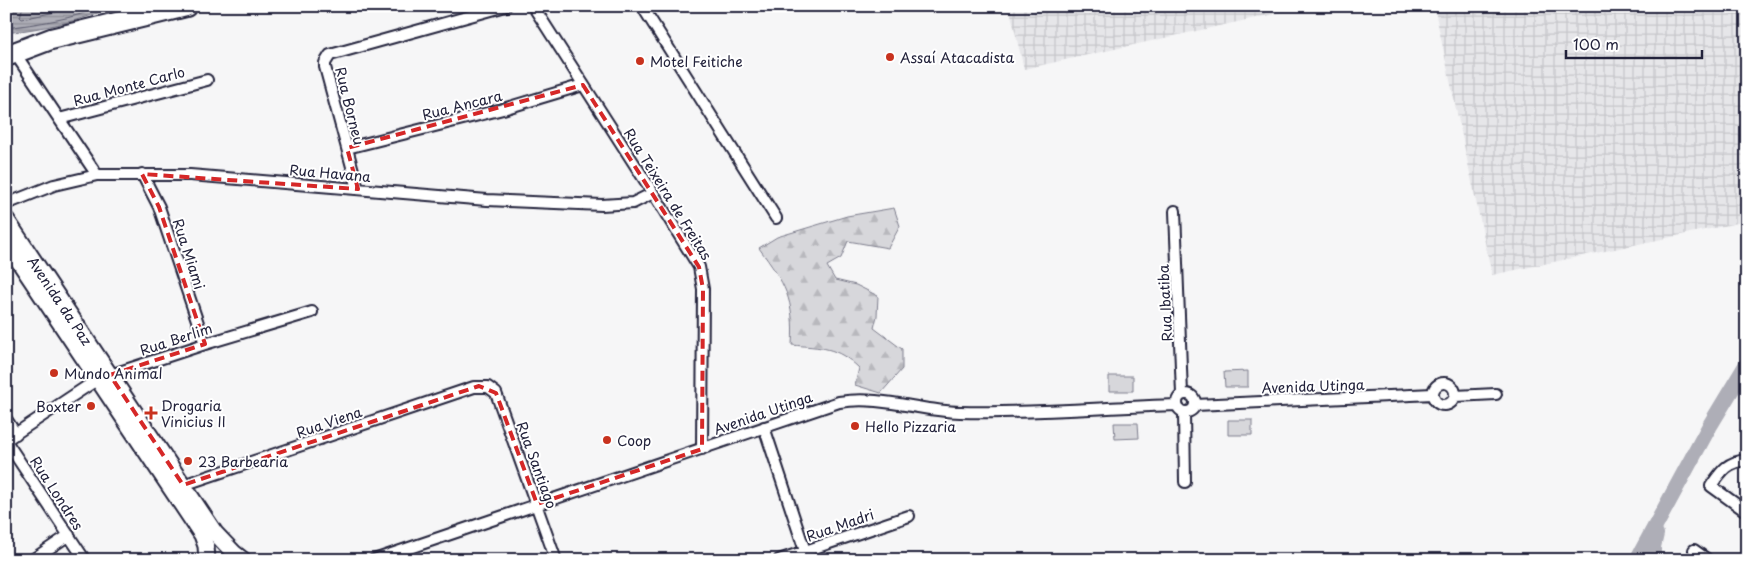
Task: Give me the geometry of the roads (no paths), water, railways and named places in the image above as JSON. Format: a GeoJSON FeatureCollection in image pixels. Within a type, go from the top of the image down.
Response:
{"type":"FeatureCollection","features":[{"type":"Feature","properties":{"kind":"highway"},"geometry":{"type":"LineString","coordinates":[[10,54],[51,39],[186,6]]}},
{"type":"Feature","properties":{"kind":"main road","name":"Avenida da Paz"},"geometry":{"type":"LineString","coordinates":[[6,219],[202,535],[206,546],[207,560]]}},
{"type":"Feature","properties":{"kind":"main road","name":"Avenida da Paz"},"geometry":{"type":"LineString","coordinates":[[6,242],[216,533],[238,557]]}},
{"type":"Feature","properties":{"kind":"main road"},"geometry":{"type":"LineString","coordinates":[[213,560],[226,554],[238,557]]}},
{"type":"Feature","properties":{"kind":"street","name":"Rua Borneu"},"geometry":{"type":"LineString","coordinates":[[358,189],[325,68],[325,63],[328,59],[335,53],[506,6]]}},
{"type":"Feature","properties":{"kind":"street","name":"Rua Teixeira de Freitas"},"geometry":{"type":"LineString","coordinates":[[533,6],[699,267],[702,278],[702,449]]}},
{"type":"Feature","properties":{"kind":"street"},"geometry":{"type":"LineString","coordinates":[[642,6],[776,218]]}},
{"type":"Feature","properties":{"kind":"street"},"geometry":{"type":"LineString","coordinates":[[10,54],[59,119],[97,175]]}},
{"type":"Feature","properties":{"kind":"street","name":"Rua Monte Carlo"},"geometry":{"type":"LineString","coordinates":[[59,119],[207,80]]}},
{"type":"Feature","properties":{"kind":"street","name":"Rua Ancara"},"geometry":{"type":"LineString","coordinates":[[347,148],[503,109],[583,85]]}},
{"type":"Feature","properties":{"kind":"street","name":"Rua Havana"},"geometry":{"type":"LineString","coordinates":[[6,204],[54,185],[97,175],[142,174],[190,175],[486,200],[602,205],[633,203],[653,193]]}},
{"type":"Feature","properties":{"kind":"street","name":"Rua Miami"},"geometry":{"type":"LineString","coordinates":[[142,174],[160,207],[205,344]]}},
{"type":"Feature","properties":{"kind":"street","name":"Rua Ibatiba"},"geometry":{"type":"LineString","coordinates":[[1174,211],[1182,394]]}},
{"type":"Feature","properties":{"kind":"street","name":"Rua Berlim"},"geometry":{"type":"LineString","coordinates":[[6,440],[104,377],[312,312]]}},
{"type":"Feature","properties":{"kind":"street"},"geometry":{"type":"LineString","coordinates":[[1445,382],[1452,386],[1455,396],[1449,404],[1442,404],[1436,401],[1433,394],[1435,387],[1445,382]]}},
{"type":"Feature","properties":{"kind":"street","name":"Rua Viena"},"geometry":{"type":"LineString","coordinates":[[183,485],[474,387],[484,386]]}},
{"type":"Feature","properties":{"kind":"street","name":"Rua Santiago"},"geometry":{"type":"LineString","coordinates":[[484,386],[493,388],[496,393],[556,560]]}},
{"type":"Feature","properties":{"kind":"street"},"geometry":{"type":"LineString","coordinates":[[1180,409],[1190,412],[1195,405],[1193,397],[1187,394],[1182,394],[1178,397],[1185,482]]}},
{"type":"Feature","properties":{"kind":"street","name":"Avenida Utinga"},"geometry":{"type":"LineString","coordinates":[[1195,405],[1433,394]]}},
{"type":"Feature","properties":{"kind":"street"},"geometry":{"type":"LineString","coordinates":[[1455,396],[1496,394]]}},
{"type":"Feature","properties":{"kind":"street","name":"Avenida Utinga"},"geometry":{"type":"LineString","coordinates":[[374,560],[840,402],[872,399],[939,411],[958,412],[1180,409]]}},
{"type":"Feature","properties":{"kind":"street"},"geometry":{"type":"LineString","coordinates":[[6,419],[16,434]]}},
{"type":"Feature","properties":{"kind":"street"},"geometry":{"type":"LineString","coordinates":[[764,427],[807,555]]}},
{"type":"Feature","properties":{"kind":"street","name":"Rua Londres"},"geometry":{"type":"LineString","coordinates":[[6,440],[85,560]]}},
{"type":"Feature","properties":{"kind":"street"},"geometry":{"type":"LineString","coordinates":[[1747,460],[1731,463],[1722,471],[1711,486],[1747,512]]}},
{"type":"Feature","properties":{"kind":"street","name":"Rua Madri"},"geometry":{"type":"LineString","coordinates":[[779,560],[807,555],[909,516]]}},
{"type":"Feature","properties":{"kind":"street"},"geometry":{"type":"LineString","coordinates":[[32,560],[69,535]]}},
{"type":"Feature","properties":{"kind":"street"},"geometry":{"type":"LineString","coordinates":[[1694,550],[1708,560]]}},
{"type":"Feature","properties":{"kind":"water"},"geometry":{"type":"Polygon","coordinates":[[[24,6],[114,6],[75,20],[6,33],[6,10],[24,6]]]}},
{"type":"Feature","properties":{"kind":"waterway"},"geometry":{"type":"LineString","coordinates":[[1637,560],[1709,427],[1747,364]]}},
{"type":"Feature","properties":{"kind":"waterway"},"geometry":{"type":"LineString","coordinates":[[1653,560],[1656,534]]}},
{"type":"Feature","properties":{"kind":"place","name":"Assaí Atacadista"},"geometry":{"type":"Point","coordinates":[890,57]}},
{"type":"Feature","properties":{"kind":"place","name":"Motel Feitiche"},"geometry":{"type":"Point","coordinates":[640,61]}},
{"type":"Feature","properties":{"kind":"place","name":"Mundo Animal"},"geometry":{"type":"Point","coordinates":[54,373]}},
{"type":"Feature","properties":{"kind":"place","name":"Boxter"},"geometry":{"type":"Point","coordinates":[91,406]}},
{"type":"Feature","properties":{"kind":"place","name":"Drogaria Vinicius II"},"geometry":{"type":"Point","coordinates":[151,413]}},
{"type":"Feature","properties":{"kind":"place","name":"Hello Pizzaria"},"geometry":{"type":"Point","coordinates":[855,426]}},
{"type":"Feature","properties":{"kind":"place","name":"Coop"},"geometry":{"type":"Point","coordinates":[607,440]}},
{"type":"Feature","properties":{"kind":"place","name":"23 Barbearia"},"geometry":{"type":"Point","coordinates":[188,461]}}]}
